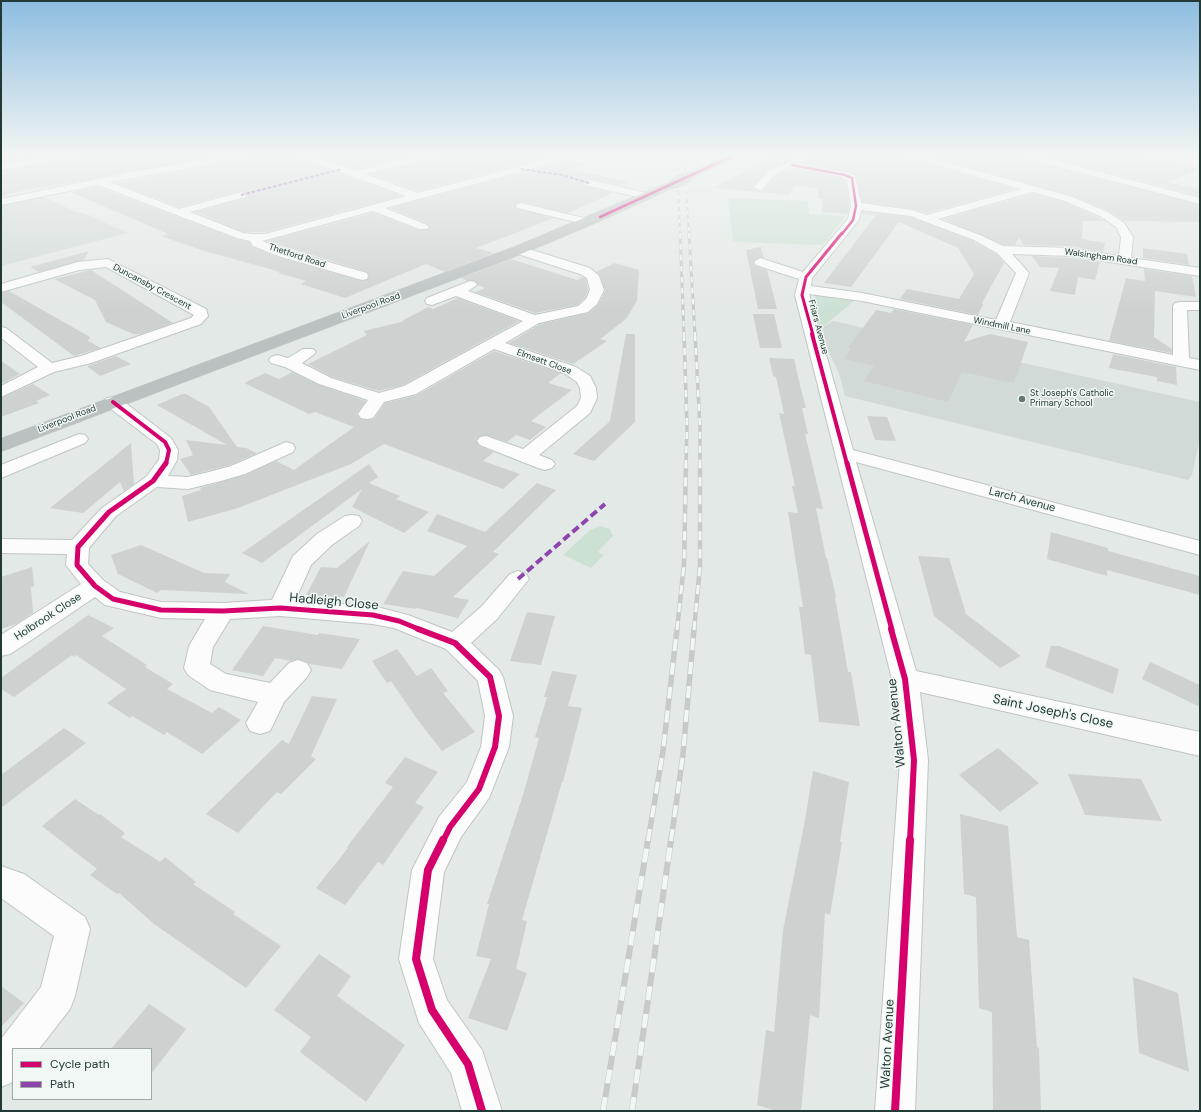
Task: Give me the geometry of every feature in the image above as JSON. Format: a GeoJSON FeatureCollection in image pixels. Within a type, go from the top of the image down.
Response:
{"type":"FeatureCollection","features":[{"type":"Feature","properties":{"kind":"highway","name":"Liverpool Road"},"geometry":{"type":"LineString","coordinates":[[1,444],[519,250],[622,207]]}},
{"type":"Feature","properties":{"kind":"street","name":"Thetford Road"},"geometry":{"type":"LineString","coordinates":[[165,207],[241,236],[254,238],[257,243],[294,257],[362,276]]}},
{"type":"Feature","properties":{"kind":"street"},"geometry":{"type":"LineString","coordinates":[[178,212],[197,207]]}},
{"type":"Feature","properties":{"kind":"street"},"geometry":{"type":"LineString","coordinates":[[254,238],[265,237],[372,207],[423,227]]}},
{"type":"Feature","properties":{"kind":"street"},"geometry":{"type":"LineString","coordinates":[[526,207],[588,222]]}},
{"type":"Feature","properties":{"kind":"street"},"geometry":{"type":"LineString","coordinates":[[760,262],[804,283],[853,220],[856,207]]}},
{"type":"Feature","properties":{"kind":"street"},"geometry":{"type":"LineString","coordinates":[[867,207],[894,209],[929,218],[1001,250],[1023,273],[1023,277],[1001,326]]}},
{"type":"Feature","properties":{"kind":"street"},"geometry":{"type":"LineString","coordinates":[[929,218],[968,207]]}},
{"type":"Feature","properties":{"kind":"street"},"geometry":{"type":"LineString","coordinates":[[1088,207],[1112,219],[1124,231],[1127,238],[1125,261]]}},
{"type":"Feature","properties":{"kind":"street","name":"Elmsett Close"},"geometry":{"type":"LineString","coordinates":[[378,398],[410,390],[534,320],[584,309],[592,301],[597,290],[593,276],[585,271],[519,250]]}},
{"type":"Feature","properties":{"kind":"street","name":"Walsingham Road"},"geometry":{"type":"LineString","coordinates":[[1001,250],[1070,252],[1200,272]]}},
{"type":"Feature","properties":{"kind":"street","name":"Duncansby Crescent"},"geometry":{"type":"LineString","coordinates":[[1,288],[78,266],[108,263],[201,312],[201,316],[196,321],[85,360],[49,368]]}},
{"type":"Feature","properties":{"kind":"street","name":"Windmill Lane"},"geometry":{"type":"LineString","coordinates":[[804,283],[862,297],[1001,326],[1200,365]]}},
{"type":"Feature","properties":{"kind":"street","name":"Friars Avenue"},"geometry":{"type":"LineString","coordinates":[[804,283],[802,295],[826,390]]}},
{"type":"Feature","properties":{"kind":"street"},"geometry":{"type":"LineString","coordinates":[[432,301],[471,285]]}},
{"type":"Feature","properties":{"kind":"street"},"geometry":{"type":"LineString","coordinates":[[456,291],[534,320]]}},
{"type":"Feature","properties":{"kind":"street"},"geometry":{"type":"LineString","coordinates":[[1181,361],[1180,306],[1200,306]]}},
{"type":"Feature","properties":{"kind":"street"},"geometry":{"type":"LineString","coordinates":[[1,332],[49,368],[1,392]]}},
{"type":"Feature","properties":{"kind":"street","name":"Elmsett Close"},"geometry":{"type":"LineString","coordinates":[[493,344],[570,370],[584,379],[588,388],[589,398],[584,409],[526,456]]}},
{"type":"Feature","properties":{"kind":"street"},"geometry":{"type":"LineString","coordinates":[[308,352],[283,361],[326,381],[378,398],[367,414]]}},
{"type":"Feature","properties":{"kind":"street","name":"Walton Avenue"},"geometry":{"type":"LineString","coordinates":[[826,390],[905,679],[914,760],[895,1111]]}},
{"type":"Feature","properties":{"kind":"street"},"geometry":{"type":"LineString","coordinates":[[1,546],[78,547],[109,512],[153,481],[163,470],[168,460],[169,450],[165,442],[145,425],[113,402]]}},
{"type":"Feature","properties":{"kind":"street"},"geometry":{"type":"LineString","coordinates":[[1,472],[79,439]]}},
{"type":"Feature","properties":{"kind":"street"},"geometry":{"type":"LineString","coordinates":[[486,441],[545,464]]}},
{"type":"Feature","properties":{"kind":"street"},"geometry":{"type":"LineString","coordinates":[[153,481],[188,483],[214,477],[238,470],[286,447]]}},
{"type":"Feature","properties":{"kind":"street","name":"Larch Avenue"},"geometry":{"type":"LineString","coordinates":[[844,453],[1200,548]]}},
{"type":"Feature","properties":{"kind":"street","name":"Hadleigh Close"},"geometry":{"type":"LineString","coordinates":[[280,608],[301,561],[325,539],[352,521]]}},
{"type":"Feature","properties":{"kind":"street","name":"Hadleigh Close"},"geometry":{"type":"LineString","coordinates":[[78,547],[77,565],[95,586],[113,599],[161,610],[223,611],[280,608],[374,615],[399,621],[456,643],[490,678],[499,716],[495,748],[479,788],[450,827],[428,870],[416,959],[432,1010],[468,1064],[482,1111]]}},
{"type":"Feature","properties":{"kind":"street"},"geometry":{"type":"LineString","coordinates":[[456,643],[489,612],[518,579]]}},
{"type":"Feature","properties":{"kind":"street","name":"Holbrook Close"},"geometry":{"type":"LineString","coordinates":[[1,647],[95,586]]}},
{"type":"Feature","properties":{"kind":"street"},"geometry":{"type":"LineString","coordinates":[[223,611],[201,646],[197,668],[219,683],[275,695]]}},
{"type":"Feature","properties":{"kind":"street"},"geometry":{"type":"LineString","coordinates":[[260,723],[275,695],[298,670]]}},
{"type":"Feature","properties":{"kind":"street","name":"Saint Joseph's Close"},"geometry":{"type":"LineString","coordinates":[[905,679],[1200,744]]}},
{"type":"Feature","properties":{"kind":"street"},"geometry":{"type":"LineString","coordinates":[[1,882],[12,885],[73,929],[57,996],[17,1048]]}},
{"type":"Feature","properties":{"kind":"street"},"geometry":{"type":"LineString","coordinates":[[1,1068],[12,1054]]}},
{"type":"Feature","properties":{"kind":"shaded area"},"geometry":{"type":"Polygon","coordinates":[[[1,207],[65,207],[89,215],[128,233],[1,266],[1,207]]]}},
{"type":"Feature","properties":{"kind":"shaded area","name":"St Joseph's Catholic Primary School"},"geometry":{"type":"Polygon","coordinates":[[[833,321],[1200,402],[1200,439],[1192,475],[1188,480],[845,396],[839,373],[818,330],[833,321]]]}},
{"type":"Feature","properties":{"kind":"green space"},"geometry":{"type":"Polygon","coordinates":[[[729,207],[808,207],[809,214],[846,216],[823,245],[733,242],[729,207]]]}},
{"type":"Feature","properties":{"kind":"green space"},"geometry":{"type":"Polygon","coordinates":[[[815,292],[856,299],[823,327],[817,324],[815,292]]]}},
{"type":"Feature","properties":{"kind":"green space"},"geometry":{"type":"Polygon","coordinates":[[[600,526],[610,529],[613,536],[598,552],[604,555],[591,568],[563,555],[590,530],[600,526]]]}},
{"type":"Feature","properties":{"kind":"building"},"geometry":{"type":"Polygon","coordinates":[[[105,207],[151,207],[236,239],[249,242],[252,247],[277,257],[362,281],[368,279],[369,276],[367,272],[267,241],[373,213],[418,230],[427,230],[430,227],[428,224],[390,208],[515,207],[517,209],[554,218],[476,248],[494,253],[445,272],[426,264],[345,298],[301,284],[306,281],[278,273],[281,272],[204,251],[161,236],[168,234],[105,207]]]}},
{"type":"Feature","properties":{"kind":"building"},"geometry":{"type":"Polygon","coordinates":[[[213,207],[360,207],[265,232],[243,232],[195,212],[213,207]]]}},
{"type":"Feature","properties":{"kind":"building"},"geometry":{"type":"Polygon","coordinates":[[[542,207],[582,207],[568,213],[542,207]]]}},
{"type":"Feature","properties":{"kind":"building"},"geometry":{"type":"Polygon","coordinates":[[[822,207],[849,207],[848,214],[822,212],[822,207]]]}},
{"type":"Feature","properties":{"kind":"building"},"geometry":{"type":"Polygon","coordinates":[[[897,207],[949,207],[927,213],[897,207]]]}},
{"type":"Feature","properties":{"kind":"building"},"geometry":{"type":"Polygon","coordinates":[[[986,207],[1075,207],[1105,221],[1083,221],[1082,239],[1105,243],[1103,252],[1071,246],[1024,245],[1019,238],[1015,245],[1003,245],[943,219],[986,207]]]}},
{"type":"Feature","properties":{"kind":"building"},"geometry":{"type":"Polygon","coordinates":[[[1099,207],[1200,207],[1200,222],[1124,221],[1109,211],[1099,207]]]}},
{"type":"Feature","properties":{"kind":"building"},"geometry":{"type":"Polygon","coordinates":[[[862,212],[910,217],[973,241],[996,254],[1004,263],[982,303],[983,304],[978,315],[900,299],[907,289],[959,299],[974,274],[958,248],[899,222],[851,287],[824,283],[876,215],[862,214],[862,212]]]}},
{"type":"Feature","properties":{"kind":"building"},"geometry":{"type":"Polygon","coordinates":[[[761,247],[764,258],[759,257],[753,263],[756,266],[767,270],[777,309],[758,309],[746,250],[761,247]]]}},
{"type":"Feature","properties":{"kind":"building"},"geometry":{"type":"Polygon","coordinates":[[[1143,248],[1187,254],[1189,265],[1143,258],[1143,248]]]}},
{"type":"Feature","properties":{"kind":"building"},"geometry":{"type":"Polygon","coordinates":[[[89,251],[84,260],[39,272],[30,267],[89,251]]]}},
{"type":"Feature","properties":{"kind":"building"},"geometry":{"type":"Polygon","coordinates":[[[1032,256],[1071,258],[1100,262],[1095,280],[1078,277],[1075,295],[1050,291],[1059,268],[1040,267],[1032,256]]]}},
{"type":"Feature","properties":{"kind":"building"},"geometry":{"type":"Polygon","coordinates":[[[511,259],[577,280],[583,277],[586,279],[588,290],[585,298],[577,305],[535,313],[475,292],[485,288],[478,285],[475,281],[467,281],[461,278],[511,259]]]}},
{"type":"Feature","properties":{"kind":"building"},"geometry":{"type":"Polygon","coordinates":[[[615,263],[639,270],[637,301],[626,319],[600,339],[607,341],[573,364],[509,343],[540,324],[589,313],[598,305],[605,291],[600,276],[596,272],[615,263]]]}},
{"type":"Feature","properties":{"kind":"building"},"geometry":{"type":"Polygon","coordinates":[[[1144,269],[1192,276],[1196,297],[1155,291],[1154,337],[1172,349],[1172,353],[1109,341],[1126,278],[1145,281],[1144,269]]]}},
{"type":"Feature","properties":{"kind":"building"},"geometry":{"type":"Polygon","coordinates":[[[91,270],[173,323],[141,334],[133,334],[106,322],[95,300],[54,279],[91,270]]]}},
{"type":"Feature","properties":{"kind":"building"},"geometry":{"type":"Polygon","coordinates":[[[9,291],[90,337],[88,341],[101,348],[74,356],[1,302],[2,293],[9,291]]]}},
{"type":"Feature","properties":{"kind":"building"},"geometry":{"type":"Polygon","coordinates":[[[458,298],[519,321],[403,385],[379,391],[332,377],[308,364],[367,335],[364,331],[405,321],[402,321],[428,307],[433,309],[458,298]]]}},
{"type":"Feature","properties":{"kind":"building"},"geometry":{"type":"Polygon","coordinates":[[[894,309],[973,325],[964,342],[990,334],[1028,342],[1014,383],[962,372],[948,402],[864,381],[874,366],[844,359],[851,349],[848,348],[876,310],[891,313],[894,309]]]}},
{"type":"Feature","properties":{"kind":"building"},"geometry":{"type":"Polygon","coordinates":[[[753,314],[774,314],[782,348],[760,348],[753,314]]]}},
{"type":"Feature","properties":{"kind":"building"},"geometry":{"type":"Polygon","coordinates":[[[626,334],[635,334],[635,422],[594,461],[573,454],[610,421],[626,334]]]}},
{"type":"Feature","properties":{"kind":"building"},"geometry":{"type":"Polygon","coordinates":[[[494,351],[561,373],[548,383],[572,390],[531,421],[546,427],[530,440],[516,435],[507,442],[486,435],[480,436],[476,440],[479,446],[494,452],[483,461],[520,474],[503,489],[384,444],[351,464],[238,508],[188,522],[182,496],[201,490],[200,488],[245,475],[276,461],[294,470],[354,427],[315,412],[309,414],[244,383],[265,373],[279,379],[292,372],[319,385],[366,401],[356,414],[361,419],[367,420],[374,419],[385,403],[417,395],[494,351]]]}},
{"type":"Feature","properties":{"kind":"building"},"geometry":{"type":"Polygon","coordinates":[[[1113,354],[1176,367],[1177,385],[1157,381],[1157,377],[1109,368],[1113,354]]]}},
{"type":"Feature","properties":{"kind":"building"},"geometry":{"type":"Polygon","coordinates":[[[116,356],[131,364],[100,376],[87,366],[116,356]]]}},
{"type":"Feature","properties":{"kind":"building"},"geometry":{"type":"Polygon","coordinates":[[[769,358],[794,359],[806,408],[802,408],[808,434],[805,434],[823,509],[816,508],[826,558],[836,597],[848,672],[851,672],[860,726],[819,722],[811,655],[805,654],[799,607],[803,607],[788,512],[798,513],[792,486],[795,486],[779,413],[784,414],[776,377],[773,376],[769,358]]]}},
{"type":"Feature","properties":{"kind":"building"},"geometry":{"type":"Polygon","coordinates":[[[1,361],[20,374],[1,384],[1,361]]]}},
{"type":"Feature","properties":{"kind":"building"},"geometry":{"type":"Polygon","coordinates":[[[33,384],[50,395],[36,401],[39,403],[1,417],[1,398],[33,384]]]}},
{"type":"Feature","properties":{"kind":"building"},"geometry":{"type":"Polygon","coordinates":[[[182,394],[186,394],[209,407],[237,447],[246,448],[257,453],[230,465],[191,475],[180,459],[193,455],[186,440],[227,445],[157,405],[182,394]]]}},
{"type":"Feature","properties":{"kind":"building"},"geometry":{"type":"Polygon","coordinates":[[[867,416],[887,417],[896,441],[875,440],[867,416]]]}},
{"type":"Feature","properties":{"kind":"building"},"geometry":{"type":"Polygon","coordinates":[[[131,443],[134,484],[124,491],[120,482],[83,513],[50,508],[131,443]]]}},
{"type":"Feature","properties":{"kind":"building"},"geometry":{"type":"Polygon","coordinates":[[[369,464],[378,477],[369,483],[400,496],[396,499],[429,512],[404,533],[352,507],[362,489],[262,563],[242,553],[369,464]]]}},
{"type":"Feature","properties":{"kind":"building"},"geometry":{"type":"Polygon","coordinates":[[[537,483],[556,490],[493,552],[499,554],[453,597],[469,600],[458,618],[417,608],[383,604],[403,571],[434,576],[467,546],[427,531],[437,514],[485,532],[537,483]]]}},
{"type":"Feature","properties":{"kind":"building"},"geometry":{"type":"Polygon","coordinates":[[[1051,532],[1108,548],[1108,551],[1200,576],[1200,595],[1107,570],[1107,576],[1047,559],[1051,532]]]}},
{"type":"Feature","properties":{"kind":"building"},"geometry":{"type":"Polygon","coordinates":[[[370,541],[344,597],[306,595],[321,567],[337,568],[370,541]]]}},
{"type":"Feature","properties":{"kind":"building"},"geometry":{"type":"Polygon","coordinates":[[[141,545],[204,573],[230,574],[225,582],[249,594],[161,590],[157,593],[118,574],[111,555],[141,545]]]}},
{"type":"Feature","properties":{"kind":"building"},"geometry":{"type":"Polygon","coordinates":[[[918,556],[949,558],[966,614],[1021,656],[1000,668],[934,616],[918,556]]]}},
{"type":"Feature","properties":{"kind":"building"},"geometry":{"type":"Polygon","coordinates":[[[32,567],[34,586],[31,587],[33,613],[16,624],[1,629],[1,577],[32,567]]]}},
{"type":"Feature","properties":{"kind":"building"},"geometry":{"type":"Polygon","coordinates":[[[527,612],[555,616],[541,665],[510,661],[527,612]]]}},
{"type":"Feature","properties":{"kind":"building"},"geometry":{"type":"Polygon","coordinates":[[[88,615],[114,628],[102,636],[147,665],[145,667],[173,684],[167,689],[212,713],[219,707],[241,720],[202,754],[167,732],[164,735],[132,716],[130,718],[107,703],[126,689],[76,655],[74,657],[72,655],[14,697],[1,689],[1,678],[88,615]]]}},
{"type":"Feature","properties":{"kind":"building"},"geometry":{"type":"Polygon","coordinates":[[[263,626],[318,635],[319,633],[360,639],[342,669],[309,664],[298,659],[291,661],[275,658],[263,676],[232,670],[263,626]]]}},
{"type":"Feature","properties":{"kind":"building"},"geometry":{"type":"Polygon","coordinates":[[[1051,646],[1059,646],[1119,669],[1113,694],[1045,667],[1051,646]]]}},
{"type":"Feature","properties":{"kind":"building"},"geometry":{"type":"Polygon","coordinates":[[[397,649],[417,676],[431,668],[448,691],[443,693],[475,732],[442,751],[417,719],[391,681],[387,683],[372,661],[397,649]]]}},
{"type":"Feature","properties":{"kind":"building"},"geometry":{"type":"Polygon","coordinates":[[[1150,662],[1200,685],[1200,707],[1142,679],[1150,662]]]}},
{"type":"Feature","properties":{"kind":"building"},"geometry":{"type":"Polygon","coordinates":[[[552,671],[577,675],[568,706],[582,708],[563,782],[522,920],[527,921],[516,969],[527,973],[507,1031],[468,1018],[491,959],[476,956],[489,904],[487,904],[523,795],[539,738],[535,737],[547,697],[544,697],[552,671]]]}},
{"type":"Feature","properties":{"kind":"building"},"geometry":{"type":"Polygon","coordinates":[[[312,696],[337,699],[311,756],[316,759],[281,794],[277,792],[238,833],[206,814],[282,740],[289,744],[312,696]]]}},
{"type":"Feature","properties":{"kind":"building"},"geometry":{"type":"Polygon","coordinates":[[[64,728],[86,743],[1,808],[1,775],[64,728]]]}},
{"type":"Feature","properties":{"kind":"building"},"geometry":{"type":"Polygon","coordinates":[[[998,748],[1039,783],[1000,812],[959,775],[998,748]]]}},
{"type":"Feature","properties":{"kind":"building"},"geometry":{"type":"Polygon","coordinates":[[[405,757],[438,772],[415,803],[424,807],[383,865],[378,862],[345,905],[316,888],[393,787],[385,783],[405,757]]]}},
{"type":"Feature","properties":{"kind":"building"},"geometry":{"type":"Polygon","coordinates":[[[813,771],[849,782],[840,842],[842,842],[830,915],[825,913],[819,1018],[810,1015],[801,1111],[776,1111],[757,1105],[766,1030],[774,1032],[783,930],[805,820],[813,771]]]}},
{"type":"Feature","properties":{"kind":"building"},"geometry":{"type":"Polygon","coordinates":[[[1068,774],[1141,779],[1162,821],[1085,815],[1068,774]]]}},
{"type":"Feature","properties":{"kind":"building"},"geometry":{"type":"Polygon","coordinates":[[[75,799],[99,815],[100,814],[125,833],[121,837],[160,862],[165,857],[196,882],[193,884],[235,912],[233,914],[281,946],[246,988],[154,924],[119,893],[117,894],[90,875],[97,869],[42,826],[75,799]]]}},
{"type":"Feature","properties":{"kind":"building"},"geometry":{"type":"Polygon","coordinates":[[[960,814],[1008,826],[1017,937],[1029,940],[1037,1047],[1039,1048],[1041,1111],[993,1111],[992,1012],[979,1008],[976,897],[964,894],[960,814]]]}},
{"type":"Feature","properties":{"kind":"building"},"geometry":{"type":"Polygon","coordinates":[[[319,954],[351,976],[337,996],[405,1045],[366,1102],[300,1052],[311,1037],[274,1010],[319,954]]]}},
{"type":"Feature","properties":{"kind":"building"},"geometry":{"type":"Polygon","coordinates":[[[1133,977],[1178,993],[1189,1072],[1139,1053],[1133,977]]]}},
{"type":"Feature","properties":{"kind":"building"},"geometry":{"type":"Polygon","coordinates":[[[1,986],[24,1003],[1,1027],[1,986]]]}},
{"type":"Feature","properties":{"kind":"building"},"geometry":{"type":"Polygon","coordinates":[[[149,1004],[186,1029],[152,1073],[152,1048],[112,1048],[149,1004]]]}},
{"type":"Feature","properties":{"kind":"railway"},"geometry":{"type":"LineString","coordinates":[[679,207],[680,234]]}},
{"type":"Feature","properties":{"kind":"railway"},"geometry":{"type":"LineString","coordinates":[[687,207],[689,234]]}},
{"type":"Feature","properties":{"kind":"railway"},"geometry":{"type":"LineString","coordinates":[[680,233],[684,335]]}},
{"type":"Feature","properties":{"kind":"railway"},"geometry":{"type":"LineString","coordinates":[[689,233],[695,335]]}},
{"type":"Feature","properties":{"kind":"railway"},"geometry":{"type":"LineString","coordinates":[[684,334],[687,427],[686,464]]}},
{"type":"Feature","properties":{"kind":"railway"},"geometry":{"type":"LineString","coordinates":[[694,630],[700,566],[700,427],[695,334]]}},
{"type":"Feature","properties":{"kind":"railway"},"geometry":{"type":"LineString","coordinates":[[677,630],[684,564],[686,463]]}},
{"type":"Feature","properties":{"kind":"railway"},"geometry":{"type":"LineString","coordinates":[[648,841],[663,751],[677,629]]}},
{"type":"Feature","properties":{"kind":"railway"},"geometry":{"type":"LineString","coordinates":[[671,841],[683,754],[694,629]]}},
{"type":"Feature","properties":{"kind":"railway"},"geometry":{"type":"LineString","coordinates":[[603,1111],[648,840]]}},
{"type":"Feature","properties":{"kind":"railway"},"geometry":{"type":"LineString","coordinates":[[632,1111],[671,840]]}},
{"type":"Feature","properties":{"kind":"marked path"},"geometry":{"type":"LineString","coordinates":[[518,579],[605,504]]}},
{"type":"Feature","properties":{"kind":"cycle path"},"geometry":{"type":"LineString","coordinates":[[600,217],[622,207]]}},
{"type":"Feature","properties":{"kind":"cycle path"},"geometry":{"type":"LineString","coordinates":[[856,207],[853,220],[806,277],[802,295],[905,679],[914,760],[895,1111]]}},
{"type":"Feature","properties":{"kind":"cycle path"},"geometry":{"type":"LineString","coordinates":[[113,402],[158,435],[165,442],[169,450],[168,460],[163,470],[153,481],[109,512],[78,547],[77,565],[95,586],[113,599],[161,610],[223,611],[280,608],[373,615],[399,621],[455,643],[490,677],[499,716],[495,747],[479,789],[450,827],[428,870],[416,959],[432,1010],[468,1064],[482,1111]]}},
{"type":"Feature","properties":{"kind":"place","name":"St Joseph's Catholic Primary School"},"geometry":{"type":"Point","coordinates":[1022,399]}}]}
